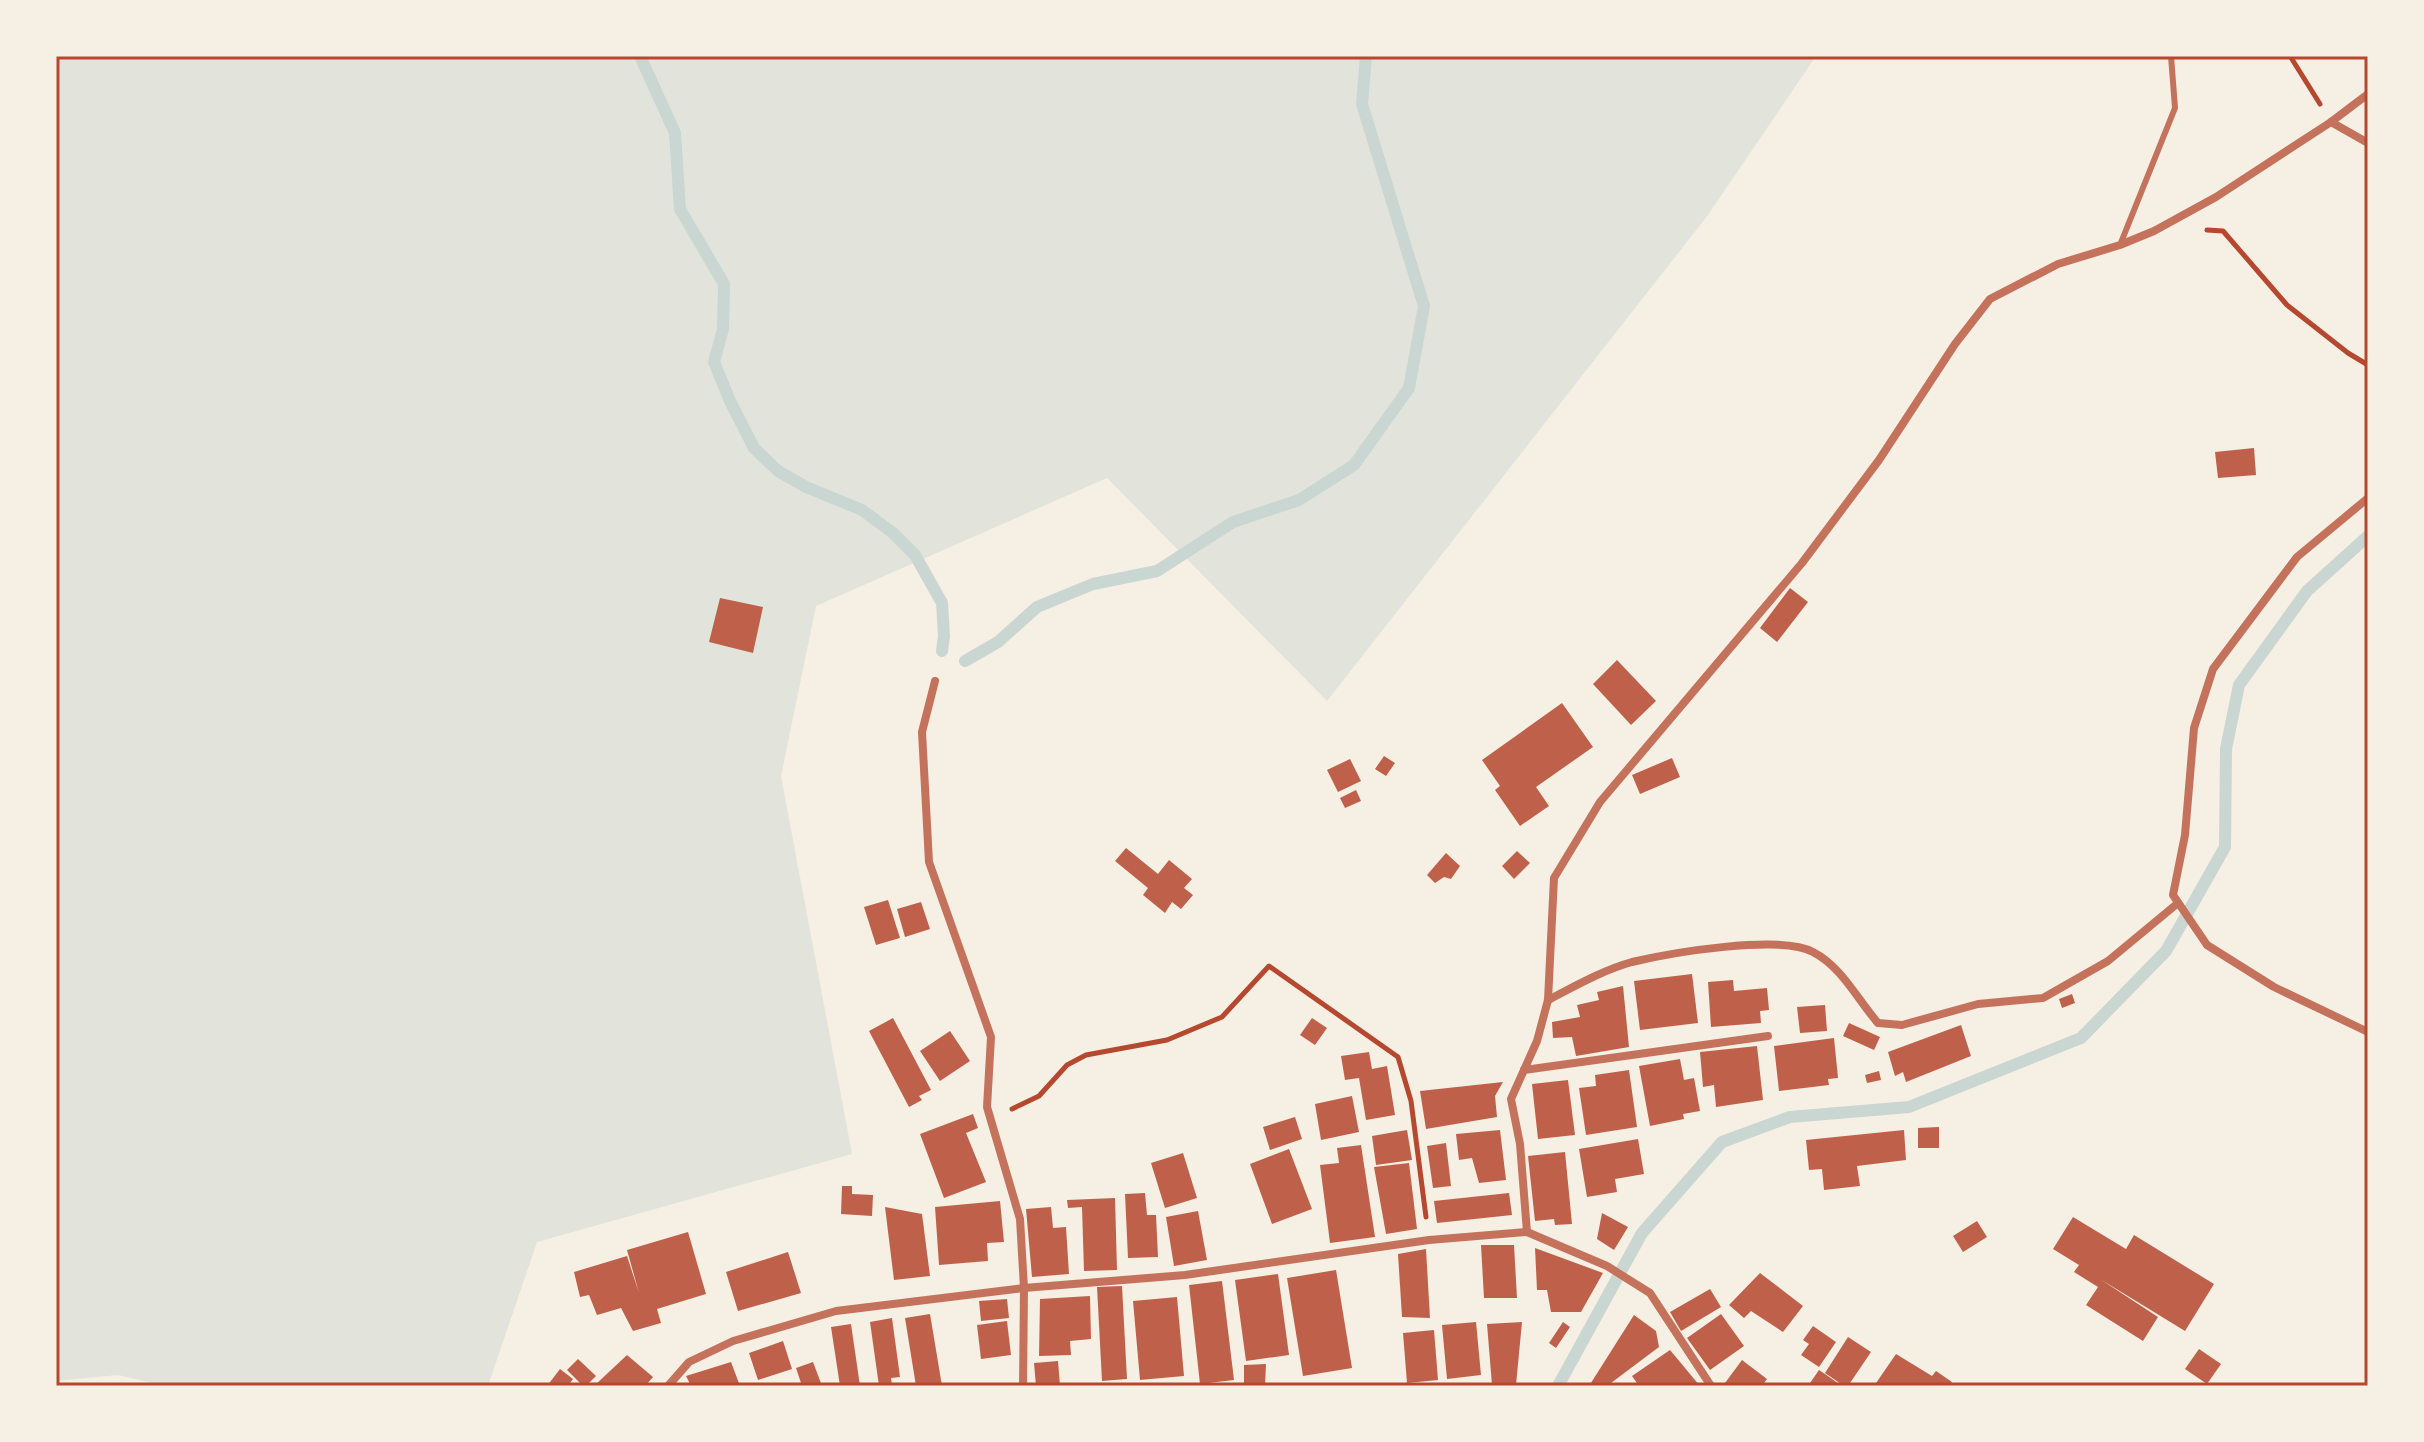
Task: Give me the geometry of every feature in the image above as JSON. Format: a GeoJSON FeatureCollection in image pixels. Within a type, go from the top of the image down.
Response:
{"type":"FeatureCollection","features":[{"type":"Feature","properties":{"kind":"street"},"geometry":{"type":"LineString","coordinates":[[1527,1232],[1520,1144],[1511,1099],[1537,1041],[1548,1000],[1554,878],[1600,802],[1802,563],[1879,460],[1955,344],[1990,299],[2058,264],[2154,231],[2216,197],[2331,122],[2368,94]]}},
{"type":"Feature","properties":{"kind":"street"},"geometry":{"type":"LineString","coordinates":[[2331,122],[2368,143]]}},
{"type":"Feature","properties":{"kind":"street"},"geometry":{"type":"LineString","coordinates":[[2368,498],[2297,557],[2213,669],[2194,728],[2185,835],[2173,895],[2207,945],[2274,987],[2368,1032]]}},
{"type":"Feature","properties":{"kind":"street"},"geometry":{"type":"LineString","coordinates":[[935,681],[922,732],[929,862],[991,1037],[987,1107],[1020,1219],[1024,1288],[1023,1386]]}},
{"type":"Feature","properties":{"kind":"street"},"geometry":{"type":"LineString","coordinates":[[1548,1000],[1630,963],[1698,951],[1776,943],[1810,950],[1835,966],[1878,1023],[1902,1025],[1978,1004],[2043,998],[2108,961],[2178,903]]}},
{"type":"Feature","properties":{"kind":"street"},"geometry":{"type":"LineString","coordinates":[[1524,1070],[1768,1036]]}},
{"type":"Feature","properties":{"kind":"street"},"geometry":{"type":"LineString","coordinates":[[668,1386],[689,1362],[733,1341],[836,1311],[1024,1288],[1185,1275],[1429,1240],[1527,1232],[1607,1266],[1650,1293],[1711,1386]]}},
{"type":"Feature","properties":{"kind":"lane"},"geometry":{"type":"LineString","coordinates":[[2120,245],[2175,108],[2171,56]]}},
{"type":"Feature","properties":{"kind":"path"},"geometry":{"type":"LineString","coordinates":[[2290,56],[2331,122]]}},
{"type":"Feature","properties":{"kind":"path"},"geometry":{"type":"LineString","coordinates":[[2195,235],[2206,230],[2223,231],[2287,305],[2368,365]]}},
{"type":"Feature","properties":{"kind":"path"},"geometry":{"type":"LineString","coordinates":[[987,1107],[1015,1109],[1039,1096],[1067,1065],[1086,1055],[1167,1040],[1222,1017],[1269,966],[1398,1057],[1411,1101],[1429,1240]]}},
{"type":"Feature","properties":{"kind":"shaded area"},"geometry":{"type":"Polygon","coordinates":[[[56,56],[1816,56],[1708,215],[1327,701],[1107,478],[816,606],[781,776],[852,1154],[537,1242],[488,1386],[165,1386],[118,1375],[56,1381],[56,56]]]}},
{"type":"Feature","properties":{"kind":"building"},"geometry":{"type":"Polygon","coordinates":[[[2254,448],[2256,475],[2218,478],[2215,452],[2254,448]]]}},
{"type":"Feature","properties":{"kind":"building"},"geometry":{"type":"Polygon","coordinates":[[[1790,588],[1808,602],[1777,642],[1760,628],[1790,588]]]}},
{"type":"Feature","properties":{"kind":"building"},"geometry":{"type":"Polygon","coordinates":[[[720,598],[763,607],[753,653],[709,642],[720,598]]]}},
{"type":"Feature","properties":{"kind":"building"},"geometry":{"type":"Polygon","coordinates":[[[1617,660],[1656,701],[1631,725],[1593,684],[1617,660]]]}},
{"type":"Feature","properties":{"kind":"building"},"geometry":{"type":"Polygon","coordinates":[[[1562,703],[1593,747],[1536,787],[1549,806],[1520,826],[1495,790],[1500,786],[1482,760],[1562,703]]]}},
{"type":"Feature","properties":{"kind":"building"},"geometry":{"type":"Polygon","coordinates":[[[1384,756],[1395,763],[1386,776],[1375,769],[1384,756]]]}},
{"type":"Feature","properties":{"kind":"building"},"geometry":{"type":"Polygon","coordinates":[[[1672,758],[1680,777],[1640,794],[1632,775],[1672,758]]]}},
{"type":"Feature","properties":{"kind":"building"},"geometry":{"type":"Polygon","coordinates":[[[1350,759],[1361,781],[1338,792],[1327,770],[1350,759]]]}},
{"type":"Feature","properties":{"kind":"building"},"geometry":{"type":"Polygon","coordinates":[[[1356,790],[1361,801],[1345,808],[1340,798],[1356,790]]]}},
{"type":"Feature","properties":{"kind":"building"},"geometry":{"type":"Polygon","coordinates":[[[1126,848],[1158,874],[1169,860],[1192,879],[1184,888],[1193,895],[1181,909],[1172,902],[1165,913],[1143,895],[1148,888],[1115,861],[1126,848]]]}},
{"type":"Feature","properties":{"kind":"building"},"geometry":{"type":"Polygon","coordinates":[[[1517,851],[1530,863],[1514,879],[1502,866],[1517,851]]]}},
{"type":"Feature","properties":{"kind":"building"},"geometry":{"type":"Polygon","coordinates":[[[1446,853],[1460,866],[1451,879],[1444,877],[1435,883],[1427,875],[1446,853]]]}},
{"type":"Feature","properties":{"kind":"building"},"geometry":{"type":"Polygon","coordinates":[[[888,900],[900,938],[876,945],[864,907],[888,900]]]}},
{"type":"Feature","properties":{"kind":"building"},"geometry":{"type":"Polygon","coordinates":[[[921,902],[930,929],[905,937],[897,909],[921,902]]]}},
{"type":"Feature","properties":{"kind":"building"},"geometry":{"type":"Polygon","coordinates":[[[1692,974],[1698,1023],[1640,1030],[1634,981],[1692,974]]]}},
{"type":"Feature","properties":{"kind":"building"},"geometry":{"type":"Polygon","coordinates":[[[1733,980],[1734,991],[1767,988],[1769,1010],[1760,1011],[1761,1023],[1711,1027],[1708,982],[1733,980]]]}},
{"type":"Feature","properties":{"kind":"building"},"geometry":{"type":"Polygon","coordinates":[[[1623,986],[1629,1047],[1576,1056],[1572,1037],[1553,1038],[1552,1022],[1580,1017],[1577,1005],[1599,1000],[1597,992],[1623,986]]]}},
{"type":"Feature","properties":{"kind":"building"},"geometry":{"type":"Polygon","coordinates":[[[2072,994],[2075,1003],[2062,1008],[2059,999],[2072,994]]]}},
{"type":"Feature","properties":{"kind":"building"},"geometry":{"type":"Polygon","coordinates":[[[1825,1005],[1827,1031],[1800,1033],[1797,1007],[1825,1005]]]}},
{"type":"Feature","properties":{"kind":"building"},"geometry":{"type":"Polygon","coordinates":[[[893,1018],[931,1090],[919,1096],[922,1100],[909,1107],[869,1031],[893,1018]]]}},
{"type":"Feature","properties":{"kind":"building"},"geometry":{"type":"Polygon","coordinates":[[[1312,1018],[1327,1028],[1315,1045],[1300,1035],[1312,1018]]]}},
{"type":"Feature","properties":{"kind":"building"},"geometry":{"type":"Polygon","coordinates":[[[1849,1023],[1880,1037],[1874,1050],[1843,1036],[1849,1023]]]}},
{"type":"Feature","properties":{"kind":"building"},"geometry":{"type":"Polygon","coordinates":[[[1961,1025],[1971,1056],[1906,1082],[1903,1072],[1895,1076],[1888,1052],[1961,1025]]]}},
{"type":"Feature","properties":{"kind":"building"},"geometry":{"type":"Polygon","coordinates":[[[950,1031],[970,1061],[940,1081],[920,1051],[950,1031]]]}},
{"type":"Feature","properties":{"kind":"building"},"geometry":{"type":"Polygon","coordinates":[[[1834,1038],[1838,1078],[1828,1079],[1829,1085],[1779,1091],[1774,1046],[1834,1038]]]}},
{"type":"Feature","properties":{"kind":"building"},"geometry":{"type":"Polygon","coordinates":[[[1757,1046],[1763,1100],[1716,1107],[1714,1085],[1703,1087],[1700,1052],[1757,1046]]]}},
{"type":"Feature","properties":{"kind":"building"},"geometry":{"type":"Polygon","coordinates":[[[1369,1052],[1372,1069],[1387,1066],[1395,1115],[1366,1120],[1359,1078],[1345,1080],[1341,1056],[1369,1052]]]}},
{"type":"Feature","properties":{"kind":"building"},"geometry":{"type":"Polygon","coordinates":[[[1680,1059],[1684,1080],[1694,1078],[1700,1111],[1683,1114],[1684,1119],[1650,1126],[1639,1066],[1680,1059]]]}},
{"type":"Feature","properties":{"kind":"building"},"geometry":{"type":"Polygon","coordinates":[[[1629,1070],[1637,1127],[1586,1135],[1579,1088],[1596,1086],[1595,1075],[1629,1070]]]}},
{"type":"Feature","properties":{"kind":"building"},"geometry":{"type":"Polygon","coordinates":[[[1879,1071],[1881,1080],[1867,1083],[1865,1075],[1879,1071]]]}},
{"type":"Feature","properties":{"kind":"building"},"geometry":{"type":"Polygon","coordinates":[[[1568,1080],[1575,1135],[1538,1139],[1532,1084],[1568,1080]]]}},
{"type":"Feature","properties":{"kind":"building"},"geometry":{"type":"Polygon","coordinates":[[[1503,1082],[1495,1096],[1497,1117],[1426,1129],[1420,1091],[1503,1082]]]}},
{"type":"Feature","properties":{"kind":"building"},"geometry":{"type":"Polygon","coordinates":[[[1352,1096],[1359,1132],[1321,1140],[1315,1104],[1352,1096]]]}},
{"type":"Feature","properties":{"kind":"building"},"geometry":{"type":"Polygon","coordinates":[[[973,1114],[978,1128],[966,1133],[986,1182],[944,1198],[920,1134],[973,1114]]]}},
{"type":"Feature","properties":{"kind":"building"},"geometry":{"type":"Polygon","coordinates":[[[1295,1117],[1302,1139],[1270,1150],[1263,1127],[1295,1117]]]}},
{"type":"Feature","properties":{"kind":"building"},"geometry":{"type":"Polygon","coordinates":[[[1939,1127],[1939,1148],[1918,1148],[1918,1128],[1939,1127]]]}},
{"type":"Feature","properties":{"kind":"building"},"geometry":{"type":"Polygon","coordinates":[[[1407,1130],[1412,1160],[1376,1165],[1372,1136],[1407,1130]]]}},
{"type":"Feature","properties":{"kind":"building"},"geometry":{"type":"Polygon","coordinates":[[[1500,1130],[1506,1180],[1479,1183],[1472,1158],[1459,1160],[1456,1134],[1500,1130]]]}},
{"type":"Feature","properties":{"kind":"building"},"geometry":{"type":"Polygon","coordinates":[[[1904,1130],[1906,1160],[1857,1166],[1860,1186],[1824,1190],[1822,1169],[1809,1170],[1806,1140],[1904,1130]]]}},
{"type":"Feature","properties":{"kind":"building"},"geometry":{"type":"Polygon","coordinates":[[[1638,1139],[1644,1174],[1615,1179],[1617,1192],[1587,1197],[1579,1149],[1638,1139]]]}},
{"type":"Feature","properties":{"kind":"building"},"geometry":{"type":"Polygon","coordinates":[[[1446,1143],[1451,1186],[1433,1188],[1427,1146],[1446,1143]]]}},
{"type":"Feature","properties":{"kind":"building"},"geometry":{"type":"Polygon","coordinates":[[[1361,1145],[1375,1237],[1330,1243],[1320,1165],[1339,1163],[1337,1148],[1361,1145]]]}},
{"type":"Feature","properties":{"kind":"building"},"geometry":{"type":"Polygon","coordinates":[[[1289,1149],[1312,1209],[1272,1224],[1250,1164],[1289,1149]]]}},
{"type":"Feature","properties":{"kind":"building"},"geometry":{"type":"Polygon","coordinates":[[[1565,1152],[1572,1224],[1555,1225],[1554,1219],[1535,1221],[1528,1156],[1565,1152]]]}},
{"type":"Feature","properties":{"kind":"building"},"geometry":{"type":"Polygon","coordinates":[[[1183,1153],[1197,1198],[1165,1208],[1151,1163],[1183,1153]]]}},
{"type":"Feature","properties":{"kind":"building"},"geometry":{"type":"Polygon","coordinates":[[[1409,1163],[1417,1229],[1386,1234],[1374,1167],[1409,1163]]]}},
{"type":"Feature","properties":{"kind":"building"},"geometry":{"type":"Polygon","coordinates":[[[842,1186],[852,1186],[852,1194],[873,1195],[872,1216],[841,1214],[842,1186]]]}},
{"type":"Feature","properties":{"kind":"building"},"geometry":{"type":"Polygon","coordinates":[[[1145,1193],[1147,1215],[1156,1215],[1158,1257],[1128,1258],[1125,1194],[1145,1193]]]}},
{"type":"Feature","properties":{"kind":"building"},"geometry":{"type":"Polygon","coordinates":[[[1509,1193],[1512,1215],[1437,1223],[1434,1201],[1509,1193]]]}},
{"type":"Feature","properties":{"kind":"building"},"geometry":{"type":"Polygon","coordinates":[[[1115,1198],[1117,1270],[1084,1271],[1082,1207],[1068,1208],[1067,1200],[1115,1198]]]}},
{"type":"Feature","properties":{"kind":"building"},"geometry":{"type":"Polygon","coordinates":[[[1000,1201],[1004,1242],[987,1243],[988,1261],[939,1265],[935,1207],[1000,1201]]]}},
{"type":"Feature","properties":{"kind":"building"},"geometry":{"type":"Polygon","coordinates":[[[885,1207],[922,1214],[930,1276],[894,1280],[885,1207]]]}},
{"type":"Feature","properties":{"kind":"building"},"geometry":{"type":"Polygon","coordinates":[[[1051,1207],[1053,1228],[1066,1227],[1069,1274],[1032,1277],[1026,1209],[1051,1207]]]}},
{"type":"Feature","properties":{"kind":"building"},"geometry":{"type":"Polygon","coordinates":[[[1198,1211],[1207,1260],[1174,1266],[1166,1217],[1198,1211]]]}},
{"type":"Feature","properties":{"kind":"building"},"geometry":{"type":"Polygon","coordinates":[[[1602,1213],[1628,1227],[1614,1250],[1597,1239],[1602,1213]]]}},
{"type":"Feature","properties":{"kind":"building"},"geometry":{"type":"Polygon","coordinates":[[[2073,1217],[2126,1249],[2134,1235],[2214,1284],[2185,1331],[2100,1279],[2158,1317],[2143,1341],[2086,1305],[2098,1287],[2074,1272],[2079,1265],[2053,1249],[2073,1217]]]}},
{"type":"Feature","properties":{"kind":"building"},"geometry":{"type":"Polygon","coordinates":[[[1977,1221],[1987,1237],[1963,1252],[1953,1236],[1977,1221]]]}},
{"type":"Feature","properties":{"kind":"building"},"geometry":{"type":"Polygon","coordinates":[[[688,1232],[706,1294],[657,1309],[661,1323],[633,1331],[621,1308],[597,1315],[589,1295],[580,1297],[574,1272],[627,1256],[639,1293],[627,1250],[688,1232]]]}},
{"type":"Feature","properties":{"kind":"building"},"geometry":{"type":"Polygon","coordinates":[[[1481,1245],[1514,1245],[1517,1298],[1484,1298],[1481,1245]]]}},
{"type":"Feature","properties":{"kind":"building"},"geometry":{"type":"Polygon","coordinates":[[[1535,1248],[1603,1273],[1581,1312],[1551,1312],[1547,1290],[1537,1290],[1535,1248]]]}},
{"type":"Feature","properties":{"kind":"building"},"geometry":{"type":"Polygon","coordinates":[[[1426,1249],[1430,1318],[1402,1317],[1398,1254],[1426,1249]]]}},
{"type":"Feature","properties":{"kind":"building"},"geometry":{"type":"Polygon","coordinates":[[[788,1252],[801,1293],[738,1311],[726,1272],[788,1252]]]}},
{"type":"Feature","properties":{"kind":"building"},"geometry":{"type":"Polygon","coordinates":[[[1336,1270],[1352,1368],[1303,1376],[1287,1278],[1336,1270]]]}},
{"type":"Feature","properties":{"kind":"building"},"geometry":{"type":"Polygon","coordinates":[[[1760,1273],[1803,1306],[1783,1332],[1751,1311],[1744,1318],[1729,1305],[1760,1273]]]}},
{"type":"Feature","properties":{"kind":"building"},"geometry":{"type":"Polygon","coordinates":[[[1278,1274],[1289,1355],[1246,1361],[1235,1280],[1278,1274]]]}},
{"type":"Feature","properties":{"kind":"building"},"geometry":{"type":"Polygon","coordinates":[[[1222,1281],[1234,1380],[1200,1384],[1189,1285],[1222,1281]]]}},
{"type":"Feature","properties":{"kind":"building"},"geometry":{"type":"Polygon","coordinates":[[[1122,1286],[1127,1379],[1102,1381],[1097,1287],[1122,1286]]]}},
{"type":"Feature","properties":{"kind":"building"},"geometry":{"type":"Polygon","coordinates":[[[1710,1289],[1721,1307],[1681,1331],[1670,1312],[1710,1289]]]}},
{"type":"Feature","properties":{"kind":"building"},"geometry":{"type":"Polygon","coordinates":[[[1090,1296],[1091,1339],[1070,1341],[1071,1355],[1039,1356],[1040,1299],[1090,1296]]]}},
{"type":"Feature","properties":{"kind":"building"},"geometry":{"type":"Polygon","coordinates":[[[1177,1297],[1184,1376],[1140,1380],[1133,1301],[1177,1297]]]}},
{"type":"Feature","properties":{"kind":"building"},"geometry":{"type":"Polygon","coordinates":[[[1007,1299],[1009,1318],[981,1321],[979,1301],[1007,1299]]]}},
{"type":"Feature","properties":{"kind":"building"},"geometry":{"type":"Polygon","coordinates":[[[930,1314],[942,1386],[916,1386],[905,1318],[930,1314]]]}},
{"type":"Feature","properties":{"kind":"building"},"geometry":{"type":"Polygon","coordinates":[[[1721,1314],[1744,1346],[1710,1370],[1687,1338],[1721,1314]]]}},
{"type":"Feature","properties":{"kind":"building"},"geometry":{"type":"Polygon","coordinates":[[[1634,1315],[1656,1331],[1659,1347],[1607,1386],[1589,1386],[1634,1315]]]}},
{"type":"Feature","properties":{"kind":"building"},"geometry":{"type":"Polygon","coordinates":[[[892,1318],[900,1377],[891,1378],[892,1385],[879,1386],[870,1322],[892,1318]]]}},
{"type":"Feature","properties":{"kind":"building"},"geometry":{"type":"Polygon","coordinates":[[[1007,1321],[1011,1355],[981,1359],[977,1325],[1007,1321]]]}},
{"type":"Feature","properties":{"kind":"building"},"geometry":{"type":"Polygon","coordinates":[[[1476,1322],[1481,1375],[1447,1379],[1442,1325],[1476,1322]]]}},
{"type":"Feature","properties":{"kind":"building"},"geometry":{"type":"Polygon","coordinates":[[[1522,1322],[1516,1385],[1492,1385],[1487,1324],[1522,1322]]]}},
{"type":"Feature","properties":{"kind":"building"},"geometry":{"type":"Polygon","coordinates":[[[1563,1322],[1570,1327],[1556,1348],[1549,1343],[1563,1322]]]}},
{"type":"Feature","properties":{"kind":"building"},"geometry":{"type":"Polygon","coordinates":[[[851,1324],[860,1386],[840,1386],[831,1327],[851,1324]]]}},
{"type":"Feature","properties":{"kind":"building"},"geometry":{"type":"Polygon","coordinates":[[[1813,1326],[1836,1342],[1819,1367],[1801,1355],[1809,1344],[1803,1340],[1813,1326]]]}},
{"type":"Feature","properties":{"kind":"building"},"geometry":{"type":"Polygon","coordinates":[[[1434,1330],[1438,1380],[1407,1383],[1403,1333],[1434,1330]]]}},
{"type":"Feature","properties":{"kind":"building"},"geometry":{"type":"Polygon","coordinates":[[[1848,1337],[1871,1352],[1848,1386],[1844,1386],[1825,1373],[1848,1337]]]}},
{"type":"Feature","properties":{"kind":"building"},"geometry":{"type":"Polygon","coordinates":[[[783,1341],[792,1369],[758,1380],[749,1353],[783,1341]]]}},
{"type":"Feature","properties":{"kind":"building"},"geometry":{"type":"Polygon","coordinates":[[[2199,1349],[2221,1364],[2207,1384],[2185,1369],[2199,1349]]]}},
{"type":"Feature","properties":{"kind":"building"},"geometry":{"type":"Polygon","coordinates":[[[1670,1350],[1700,1386],[1639,1386],[1632,1376],[1670,1350]]]}},
{"type":"Feature","properties":{"kind":"building"},"geometry":{"type":"Polygon","coordinates":[[[1896,1354],[1932,1376],[1936,1371],[1952,1382],[1949,1386],[1874,1386],[1896,1354]]]}},
{"type":"Feature","properties":{"kind":"building"},"geometry":{"type":"Polygon","coordinates":[[[627,1355],[653,1377],[645,1386],[594,1386],[627,1355]]]}},
{"type":"Feature","properties":{"kind":"building"},"geometry":{"type":"Polygon","coordinates":[[[578,1359],[596,1376],[586,1386],[567,1370],[578,1359]]]}},
{"type":"Feature","properties":{"kind":"building"},"geometry":{"type":"Polygon","coordinates":[[[1742,1360],[1767,1379],[1762,1386],[1729,1386],[1725,1383],[1742,1360]]]}},
{"type":"Feature","properties":{"kind":"building"},"geometry":{"type":"Polygon","coordinates":[[[1058,1361],[1060,1386],[1036,1386],[1034,1363],[1058,1361]]]}},
{"type":"Feature","properties":{"kind":"building"},"geometry":{"type":"Polygon","coordinates":[[[731,1362],[740,1386],[691,1386],[686,1376],[731,1362]]]}},
{"type":"Feature","properties":{"kind":"building"},"geometry":{"type":"Polygon","coordinates":[[[813,1362],[822,1386],[802,1386],[796,1368],[813,1362]]]}},
{"type":"Feature","properties":{"kind":"building"},"geometry":{"type":"Polygon","coordinates":[[[1266,1364],[1265,1386],[1244,1385],[1244,1365],[1266,1364]]]}},
{"type":"Feature","properties":{"kind":"building"},"geometry":{"type":"Polygon","coordinates":[[[560,1369],[573,1379],[568,1386],[547,1386],[560,1369]]]}},
{"type":"Feature","properties":{"kind":"building"},"geometry":{"type":"Polygon","coordinates":[[[1819,1370],[1825,1374],[1842,1386],[1808,1386],[1819,1370]]]}},
{"type":"Feature","properties":{"kind":"waterway"},"geometry":{"type":"LineString","coordinates":[[640,56],[675,133],[680,209],[724,284],[723,329],[714,362],[730,401],[754,448],[778,471],[806,487],[862,510],[893,533],[915,555],[942,603],[942,651]]}},
{"type":"Feature","properties":{"kind":"waterway"},"geometry":{"type":"LineString","coordinates":[[965,661],[998,642],[1037,607],[1093,584],[1157,571],[1233,522],[1299,500],[1354,465],[1409,388],[1424,306],[1362,104],[1366,56]]}},
{"type":"Feature","properties":{"kind":"waterway"},"geometry":{"type":"LineString","coordinates":[[1558,1386],[1642,1233],[1722,1142],[1790,1117],[1909,1107],[2081,1038],[2166,951],[2225,847],[2226,749],[2239,685],[2307,591],[2368,536]]}}]}
